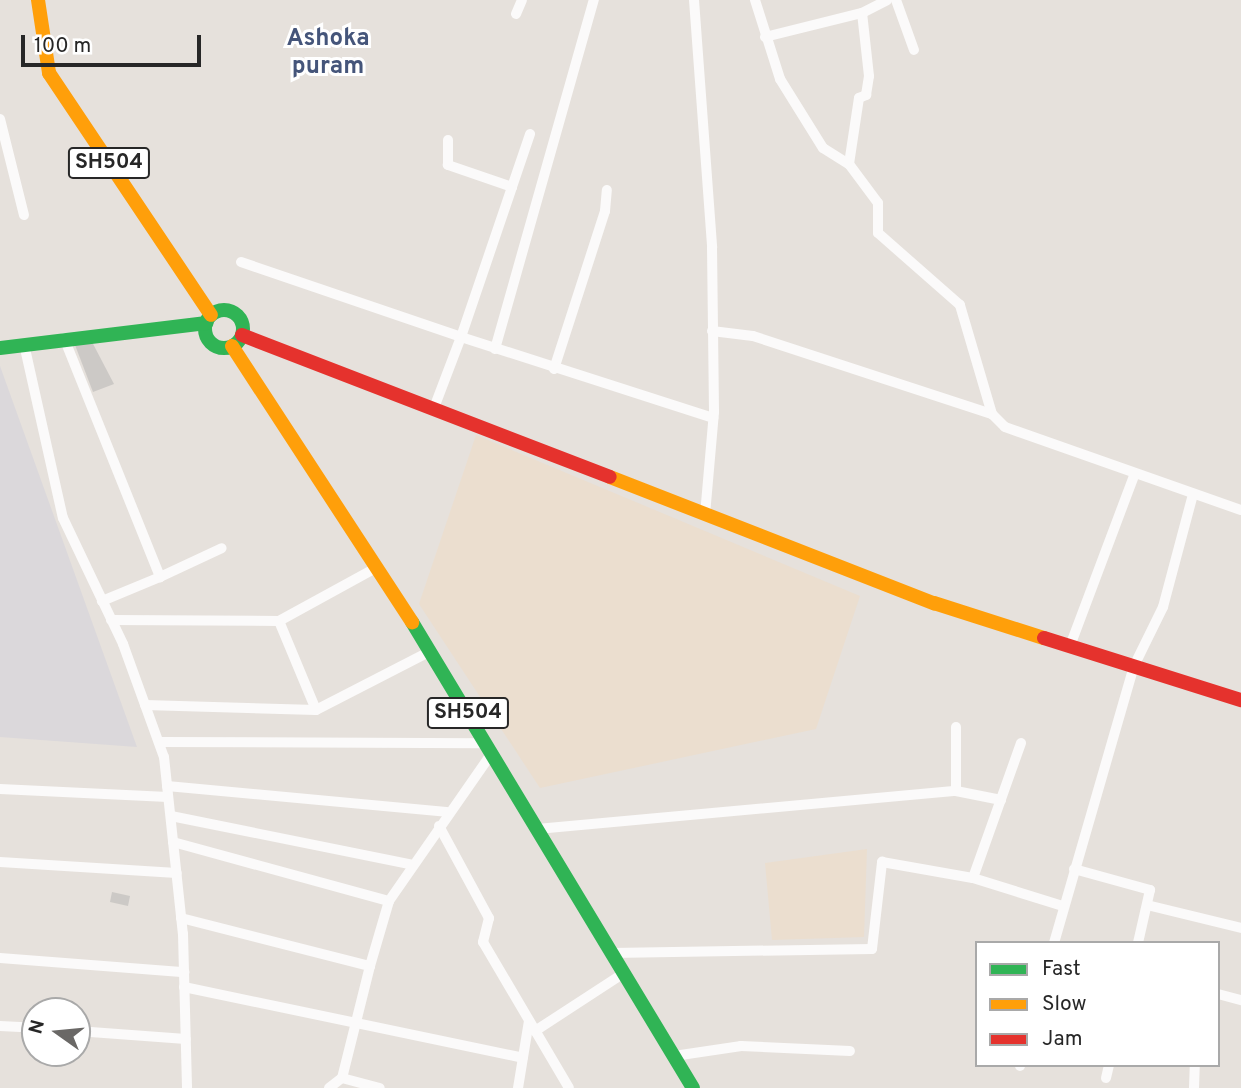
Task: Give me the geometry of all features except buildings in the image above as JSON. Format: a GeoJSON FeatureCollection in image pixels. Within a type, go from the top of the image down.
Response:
{"type":"FeatureCollection","features":[{"type":"Feature","properties":{"kind":"main road","name":"SH504"},"geometry":{"type":"LineString","coordinates":[[38,0],[49,73],[209,319],[212,343],[232,346],[430,651],[692,1088]]}},
{"type":"Feature","properties":{"kind":"main road"},"geometry":{"type":"LineString","coordinates":[[0,348],[209,319],[232,311],[243,324],[242,335],[232,346]]}},
{"type":"Feature","properties":{"kind":"main road"},"geometry":{"type":"LineString","coordinates":[[242,335],[934,603],[1241,700]]}},
{"type":"Feature","properties":{"kind":"street"},"geometry":{"type":"LineString","coordinates":[[516,14],[522,0]]}},
{"type":"Feature","properties":{"kind":"street"},"geometry":{"type":"LineString","coordinates":[[495,349],[594,0]]}},
{"type":"Feature","properties":{"kind":"street"},"geometry":{"type":"LineString","coordinates":[[694,0],[712,247],[713,418],[705,514]]}},
{"type":"Feature","properties":{"kind":"street"},"geometry":{"type":"LineString","coordinates":[[755,0],[780,79],[807,126],[824,148],[849,164],[878,203],[878,233],[960,305],[992,414]]}},
{"type":"Feature","properties":{"kind":"street"},"geometry":{"type":"LineString","coordinates":[[765,37],[862,13],[887,0]]}},
{"type":"Feature","properties":{"kind":"street"},"geometry":{"type":"LineString","coordinates":[[895,0],[914,50]]}},
{"type":"Feature","properties":{"kind":"street"},"geometry":{"type":"LineString","coordinates":[[849,164],[859,98],[866,95],[869,76],[862,13]]}},
{"type":"Feature","properties":{"kind":"street"},"geometry":{"type":"LineString","coordinates":[[0,119],[24,215]]}},
{"type":"Feature","properties":{"kind":"street"},"geometry":{"type":"LineString","coordinates":[[434,408],[530,134]]}},
{"type":"Feature","properties":{"kind":"street"},"geometry":{"type":"LineString","coordinates":[[447,140],[448,165],[512,187]]}},
{"type":"Feature","properties":{"kind":"street"},"geometry":{"type":"LineString","coordinates":[[554,369],[605,211],[607,190]]}},
{"type":"Feature","properties":{"kind":"street"},"geometry":{"type":"LineString","coordinates":[[241,262],[554,369],[713,418]]}},
{"type":"Feature","properties":{"kind":"street"},"geometry":{"type":"LineString","coordinates":[[712,331],[753,336],[992,414],[1005,427],[1134,476],[1241,510]]}},
{"type":"Feature","properties":{"kind":"street"},"geometry":{"type":"LineString","coordinates":[[64,338],[160,577]]}},
{"type":"Feature","properties":{"kind":"street"},"geometry":{"type":"LineString","coordinates":[[24,344],[63,519],[111,620],[159,742],[168,792],[181,918],[187,1088]]}},
{"type":"Feature","properties":{"kind":"street"},"geometry":{"type":"LineString","coordinates":[[1070,646],[1134,476]]}},
{"type":"Feature","properties":{"kind":"street"},"geometry":{"type":"LineString","coordinates":[[1054,941],[1133,666],[1163,607],[1193,494]]}},
{"type":"Feature","properties":{"kind":"street"},"geometry":{"type":"LineString","coordinates":[[102,601],[222,548]]}},
{"type":"Feature","properties":{"kind":"street"},"geometry":{"type":"LineString","coordinates":[[111,620],[279,621],[376,568]]}},
{"type":"Feature","properties":{"kind":"street"},"geometry":{"type":"LineString","coordinates":[[279,621],[316,710]]}},
{"type":"Feature","properties":{"kind":"street"},"geometry":{"type":"LineString","coordinates":[[145,705],[316,710],[430,651]]}},
{"type":"Feature","properties":{"kind":"street"},"geometry":{"type":"LineString","coordinates":[[956,727],[956,791]]}},
{"type":"Feature","properties":{"kind":"street"},"geometry":{"type":"LineString","coordinates":[[159,742],[489,748]]}},
{"type":"Feature","properties":{"kind":"street"},"geometry":{"type":"LineString","coordinates":[[973,878],[1021,743]]}},
{"type":"Feature","properties":{"kind":"street"},"geometry":{"type":"LineString","coordinates":[[329,1088],[342,1078],[389,901],[489,748]]}},
{"type":"Feature","properties":{"kind":"street"},"geometry":{"type":"LineString","coordinates":[[0,789],[168,792],[449,812]]}},
{"type":"Feature","properties":{"kind":"street"},"geometry":{"type":"LineString","coordinates":[[537,829],[956,791],[1001,800]]}},
{"type":"Feature","properties":{"kind":"street"},"geometry":{"type":"LineString","coordinates":[[171,816],[413,865]]}},
{"type":"Feature","properties":{"kind":"street"},"geometry":{"type":"LineString","coordinates":[[439,826],[489,918],[483,942],[569,1088]]}},
{"type":"Feature","properties":{"kind":"street"},"geometry":{"type":"LineString","coordinates":[[173,842],[389,901]]}},
{"type":"Feature","properties":{"kind":"street"},"geometry":{"type":"LineString","coordinates":[[0,862],[177,873]]}},
{"type":"Feature","properties":{"kind":"street"},"geometry":{"type":"LineString","coordinates":[[612,953],[872,949],[882,862],[973,878],[1063,906]]}},
{"type":"Feature","properties":{"kind":"street"},"geometry":{"type":"LineString","coordinates":[[1074,869],[1150,890],[1138,941]]}},
{"type":"Feature","properties":{"kind":"street"},"geometry":{"type":"LineString","coordinates":[[1147,905],[1241,928]]}},
{"type":"Feature","properties":{"kind":"street"},"geometry":{"type":"LineString","coordinates":[[181,918],[370,967]]}},
{"type":"Feature","properties":{"kind":"street"},"geometry":{"type":"LineString","coordinates":[[0,958],[184,972]]}},
{"type":"Feature","properties":{"kind":"street"},"geometry":{"type":"LineString","coordinates":[[535,1031],[624,973]]}},
{"type":"Feature","properties":{"kind":"street"},"geometry":{"type":"LineString","coordinates":[[184,987],[355,1026],[523,1058]]}},
{"type":"Feature","properties":{"kind":"street"},"geometry":{"type":"LineString","coordinates":[[1220,995],[1241,1000]]}},
{"type":"Feature","properties":{"kind":"street"},"geometry":{"type":"LineString","coordinates":[[518,1088],[529,1020]]}},
{"type":"Feature","properties":{"kind":"street"},"geometry":{"type":"LineString","coordinates":[[0,1026],[21,1027]]}},
{"type":"Feature","properties":{"kind":"street"},"geometry":{"type":"LineString","coordinates":[[91,1032],[186,1039]]}},
{"type":"Feature","properties":{"kind":"street"},"geometry":{"type":"LineString","coordinates":[[674,1056],[741,1046],[850,1051]]}},
{"type":"Feature","properties":{"kind":"street"},"geometry":{"type":"LineString","coordinates":[[1106,1079],[1109,1067]]}},
{"type":"Feature","properties":{"kind":"street"},"geometry":{"type":"LineString","coordinates":[[1194,1088],[1195,1067]]}},
{"type":"Feature","properties":{"kind":"street"},"geometry":{"type":"LineString","coordinates":[[342,1078],[380,1088]]}},
{"type":"Feature","properties":{"kind":"shaded area"},"geometry":{"type":"Polygon","coordinates":[[[0,366],[137,747],[0,737],[0,366]]]}},
{"type":"Feature","properties":{"kind":"shaded area"},"geometry":{"type":"Polygon","coordinates":[[[476,435],[860,596],[816,729],[540,788],[419,604],[476,435]]]}},
{"type":"Feature","properties":{"kind":"shaded area"},"geometry":{"type":"Polygon","coordinates":[[[867,849],[864,937],[772,940],[765,863],[867,849]]]}},
{"type":"Feature","properties":{"kind":"traffic: fast"},"geometry":{"type":"LineString","coordinates":[[224,310],[237,316],[243,329],[237,342],[224,348],[211,342],[205,329],[211,316],[224,310]]}},
{"type":"Feature","properties":{"kind":"traffic: fast"},"geometry":{"type":"LineString","coordinates":[[0,348],[206,323]]}},
{"type":"Feature","properties":{"kind":"traffic: fast"},"geometry":{"type":"LineString","coordinates":[[412,622],[693,1088]]}},
{"type":"Feature","properties":{"kind":"traffic: slow"},"geometry":{"type":"LineString","coordinates":[[38,0],[49,73],[211,315]]}},
{"type":"Feature","properties":{"kind":"traffic: slow"},"geometry":{"type":"LineString","coordinates":[[232,346],[412,622]]}},
{"type":"Feature","properties":{"kind":"traffic: slow"},"geometry":{"type":"LineString","coordinates":[[610,477],[934,603],[1044,638]]}},
{"type":"Feature","properties":{"kind":"traffic: jam"},"geometry":{"type":"LineString","coordinates":[[242,335],[610,477]]}},
{"type":"Feature","properties":{"kind":"traffic: jam"},"geometry":{"type":"LineString","coordinates":[[1044,638],[1241,700]]}},
{"type":"Feature","properties":{"kind":"district","name":"Ashoka puram"},"geometry":{"type":"Point","coordinates":[328,54]}}]}
